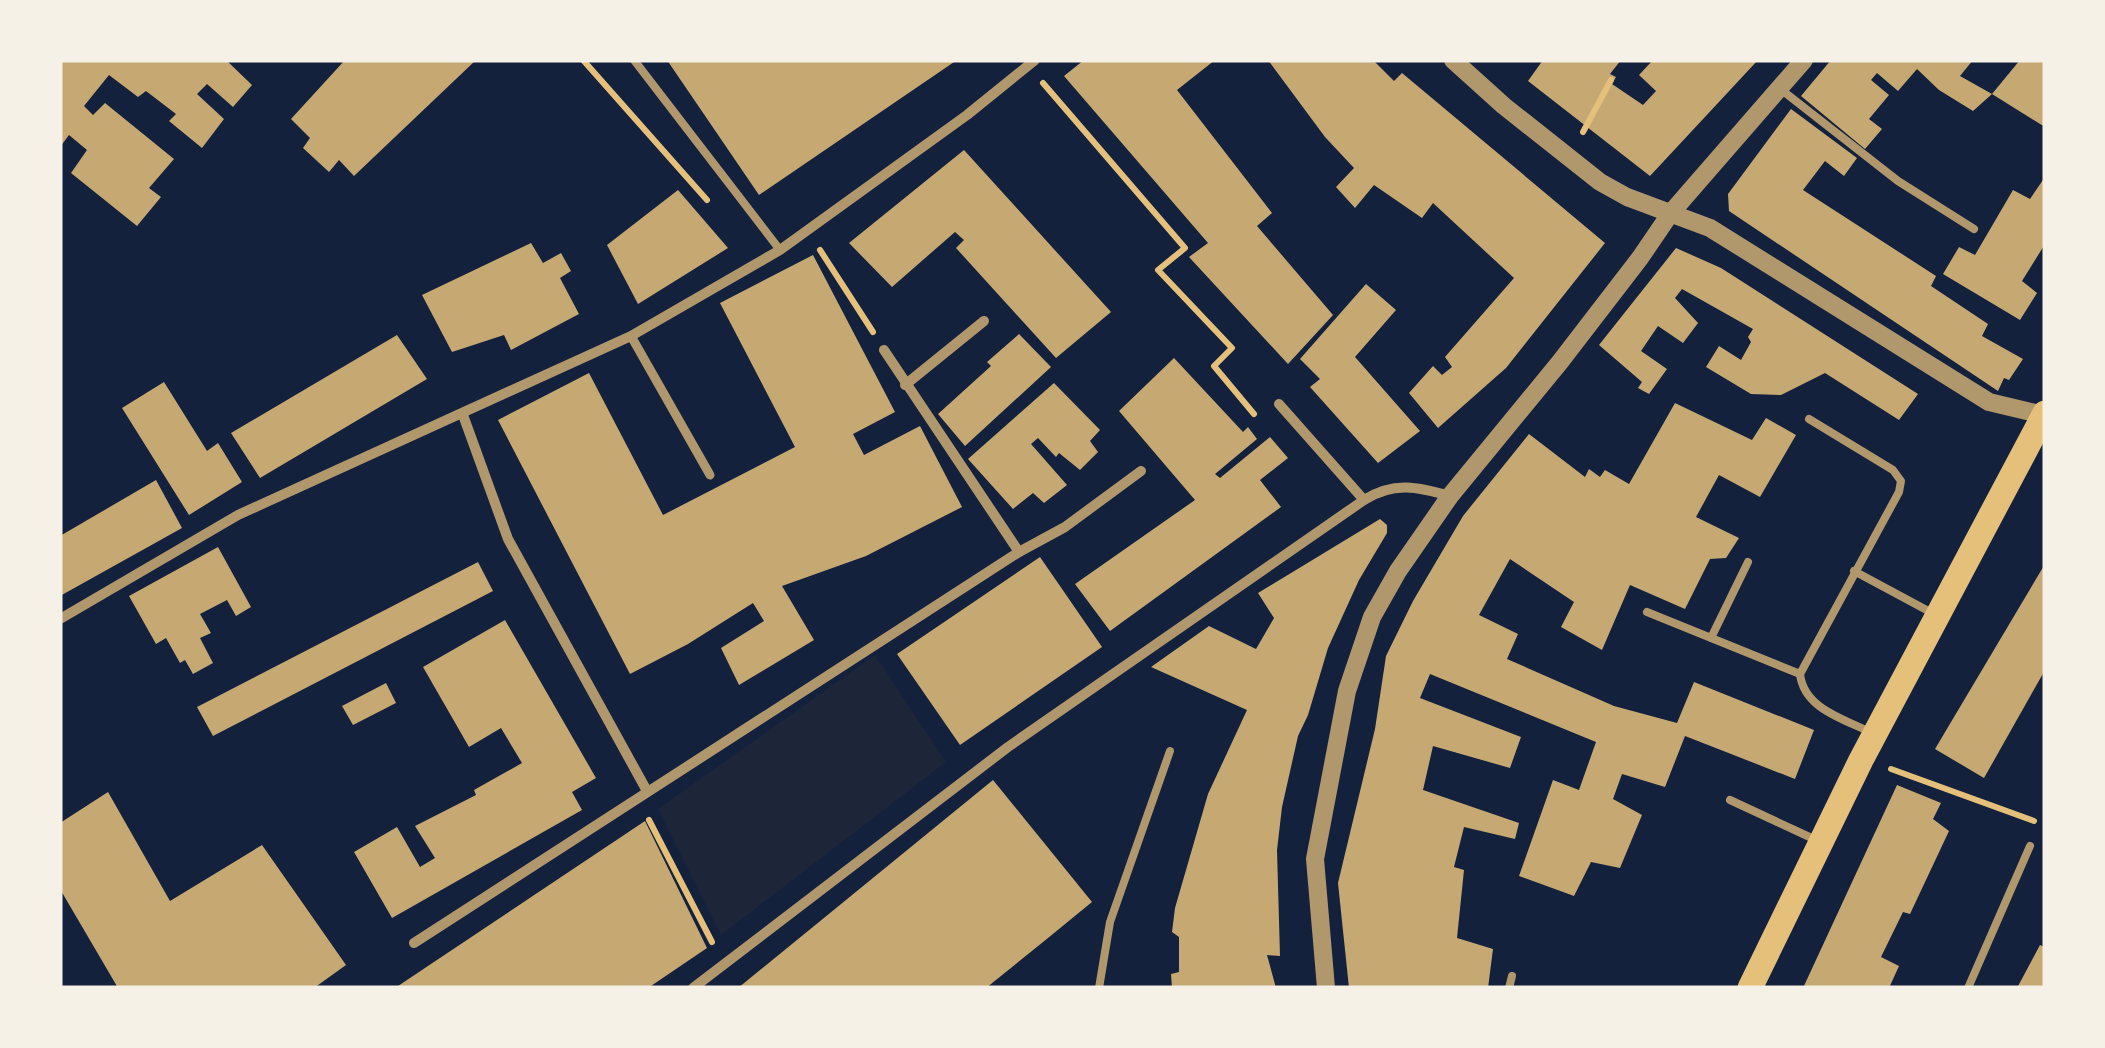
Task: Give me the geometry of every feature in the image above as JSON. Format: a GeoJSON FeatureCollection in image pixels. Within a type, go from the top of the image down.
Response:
{"type":"FeatureCollection","features":[{"type":"Feature","properties":{"kind":"main road"},"geometry":{"type":"LineString","coordinates":[[1750,988],[1874,734],[2045,415]]}},
{"type":"Feature","properties":{"kind":"street"},"geometry":{"type":"LineString","coordinates":[[60,619],[238,515],[631,336],[780,250],[968,114],[1035,60]]}},
{"type":"Feature","properties":{"kind":"street"},"geometry":{"type":"LineString","coordinates":[[1453,60],[1568,159],[1627,197],[1710,228],[1988,402],[2045,415]]}},
{"type":"Feature","properties":{"kind":"street"},"geometry":{"type":"LineString","coordinates":[[1326,988],[1314,858],[1347,690],[1372,618],[1450,496],[1560,362],[1670,214],[1804,60]]}},
{"type":"Feature","properties":{"kind":"street"},"geometry":{"type":"LineString","coordinates":[[905,385],[984,321]]}},
{"type":"Feature","properties":{"kind":"street"},"geometry":{"type":"LineString","coordinates":[[631,336],[710,475]]}},
{"type":"Feature","properties":{"kind":"street"},"geometry":{"type":"LineString","coordinates":[[884,350],[1019,552]]}},
{"type":"Feature","properties":{"kind":"street"},"geometry":{"type":"LineString","coordinates":[[1279,404],[1364,500]]}},
{"type":"Feature","properties":{"kind":"street"},"geometry":{"type":"LineString","coordinates":[[464,415],[508,539],[647,790]]}},
{"type":"Feature","properties":{"kind":"street"},"geometry":{"type":"LineString","coordinates":[[414,943],[1019,552],[1065,528],[1141,471]]}},
{"type":"Feature","properties":{"kind":"street"},"geometry":{"type":"LineString","coordinates":[[693,988],[1008,748],[1364,500],[1394,486],[1417,487],[1450,496]]}},
{"type":"Feature","properties":{"kind":"lane"},"geometry":{"type":"LineString","coordinates":[[634,60],[780,250]]}},
{"type":"Feature","properties":{"kind":"lane"},"geometry":{"type":"LineString","coordinates":[[1779,88],[1898,182],[1974,229]]}},
{"type":"Feature","properties":{"kind":"lane"},"geometry":{"type":"LineString","coordinates":[[1808,419],[1894,470],[1902,481],[1800,674],[1801,686],[1814,704],[1874,734]]}},
{"type":"Feature","properties":{"kind":"lane"},"geometry":{"type":"LineString","coordinates":[[1711,638],[1748,562]]}},
{"type":"Feature","properties":{"kind":"lane"},"geometry":{"type":"LineString","coordinates":[[1854,571],[1938,616]]}},
{"type":"Feature","properties":{"kind":"lane"},"geometry":{"type":"LineString","coordinates":[[1646,612],[1800,674]]}},
{"type":"Feature","properties":{"kind":"lane"},"geometry":{"type":"LineString","coordinates":[[1099,988],[1110,922],[1170,751]]}},
{"type":"Feature","properties":{"kind":"lane"},"geometry":{"type":"LineString","coordinates":[[1730,800],[1821,842]]}},
{"type":"Feature","properties":{"kind":"lane"},"geometry":{"type":"LineString","coordinates":[[1968,988],[2030,846]]}},
{"type":"Feature","properties":{"kind":"lane"},"geometry":{"type":"LineString","coordinates":[[1509,988],[1512,976]]}},
{"type":"Feature","properties":{"kind":"path"},"geometry":{"type":"LineString","coordinates":[[583,60],[710,204]]}},
{"type":"Feature","properties":{"kind":"path"},"geometry":{"type":"LineString","coordinates":[[1036,76],[1185,248],[1158,270],[1232,348],[1214,366],[1262,422],[1279,404]]}},
{"type":"Feature","properties":{"kind":"path"},"geometry":{"type":"LineString","coordinates":[[1568,159],[1611,80]]}},
{"type":"Feature","properties":{"kind":"path"},"geometry":{"type":"LineString","coordinates":[[807,230],[884,350]]}},
{"type":"Feature","properties":{"kind":"path"},"geometry":{"type":"LineString","coordinates":[[1886,768],[2045,824]]}},
{"type":"Feature","properties":{"kind":"path"},"geometry":{"type":"LineString","coordinates":[[647,790],[648,816],[724,965]]}},
{"type":"Feature","properties":{"kind":"shaded area"},"geometry":{"type":"Polygon","coordinates":[[[875,655],[946,762],[721,935],[658,809],[875,655]]]}},
{"type":"Feature","properties":{"kind":"building"},"geometry":{"type":"Polygon","coordinates":[[[60,60],[226,60],[252,85],[233,107],[207,84],[197,94],[224,119],[202,148],[169,121],[176,114],[146,91],[138,97],[109,75],[84,106],[93,115],[105,103],[174,159],[149,188],[161,197],[137,226],[71,173],[87,150],[69,135],[60,147],[60,60]]]}},
{"type":"Feature","properties":{"kind":"building"},"geometry":{"type":"Polygon","coordinates":[[[345,60],[476,60],[354,176],[339,160],[329,172],[303,148],[310,138],[291,119],[345,60]]]}},
{"type":"Feature","properties":{"kind":"building"},"geometry":{"type":"Polygon","coordinates":[[[667,60],[957,60],[759,195],[667,60]]]}},
{"type":"Feature","properties":{"kind":"building"},"geometry":{"type":"Polygon","coordinates":[[[1084,60],[1215,60],[1177,90],[1272,213],[1257,226],[1333,315],[1288,364],[1189,257],[1208,243],[1064,76],[1084,60]]]}},
{"type":"Feature","properties":{"kind":"building"},"geometry":{"type":"Polygon","coordinates":[[[1268,60],[1373,60],[1394,81],[1402,73],[1605,243],[1506,368],[1438,428],[1409,393],[1433,366],[1442,375],[1452,367],[1445,357],[1514,278],[1433,203],[1422,218],[1374,185],[1355,208],[1336,187],[1354,168],[1325,137],[1268,60]]]}},
{"type":"Feature","properties":{"kind":"building"},"geometry":{"type":"Polygon","coordinates":[[[1543,60],[1621,60],[1610,74],[1616,77],[1612,84],[1643,105],[1656,91],[1639,75],[1653,60],[1758,60],[1650,176],[1528,81],[1543,60]]]}},
{"type":"Feature","properties":{"kind":"building"},"geometry":{"type":"Polygon","coordinates":[[[1831,60],[1973,60],[1960,76],[1992,94],[1973,111],[1939,90],[1917,69],[1898,91],[1877,73],[1871,80],[1889,95],[1869,119],[1882,129],[1865,149],[1801,96],[1831,60]]]}},
{"type":"Feature","properties":{"kind":"building"},"geometry":{"type":"Polygon","coordinates":[[[2020,60],[2045,60],[2045,127],[1992,94],[2020,60]]]}},
{"type":"Feature","properties":{"kind":"building"},"geometry":{"type":"Polygon","coordinates":[[[1791,109],[1857,158],[1844,176],[1825,161],[1803,190],[1936,276],[1931,286],[1988,324],[1982,336],[2023,359],[2009,380],[2004,378],[1998,391],[1729,211],[1728,194],[1791,109]]]}},
{"type":"Feature","properties":{"kind":"building"},"geometry":{"type":"Polygon","coordinates":[[[964,150],[1111,312],[1056,358],[956,248],[964,240],[955,232],[892,287],[849,243],[964,150]]]}},
{"type":"Feature","properties":{"kind":"building"},"geometry":{"type":"Polygon","coordinates":[[[2045,177],[2045,244],[2022,281],[2037,293],[2020,320],[1943,274],[1959,247],[1975,255],[2013,190],[2030,199],[2045,177]]]}},
{"type":"Feature","properties":{"kind":"building"},"geometry":{"type":"Polygon","coordinates":[[[678,190],[728,248],[638,304],[607,245],[678,190]]]}},
{"type":"Feature","properties":{"kind":"building"},"geometry":{"type":"Polygon","coordinates":[[[531,243],[543,263],[561,253],[571,271],[560,278],[579,314],[511,350],[504,335],[452,352],[422,295],[531,243]]]}},
{"type":"Feature","properties":{"kind":"building"},"geometry":{"type":"Polygon","coordinates":[[[1676,248],[1721,268],[1918,394],[1899,420],[1825,373],[1781,395],[1751,394],[1706,367],[1719,346],[1741,360],[1753,329],[1682,289],[1675,298],[1698,323],[1683,343],[1658,326],[1641,351],[1667,369],[1649,394],[1638,388],[1642,382],[1599,345],[1676,248]]]}},
{"type":"Feature","properties":{"kind":"building"},"geometry":{"type":"Polygon","coordinates":[[[813,255],[895,412],[853,434],[864,455],[920,426],[962,507],[866,556],[782,586],[814,640],[739,685],[721,648],[764,621],[753,603],[688,644],[630,674],[498,420],[589,373],[663,515],[795,447],[720,303],[813,255]]]}},
{"type":"Feature","properties":{"kind":"building"},"geometry":{"type":"Polygon","coordinates":[[[1366,284],[1396,310],[1355,357],[1420,431],[1378,463],[1310,387],[1320,379],[1300,359],[1366,284]]]}},
{"type":"Feature","properties":{"kind":"building"},"geometry":{"type":"Polygon","coordinates":[[[1019,334],[1051,367],[965,446],[938,414],[991,366],[987,362],[1019,334]]]}},
{"type":"Feature","properties":{"kind":"building"},"geometry":{"type":"Polygon","coordinates":[[[397,335],[427,379],[260,478],[231,433],[397,335]]]}},
{"type":"Feature","properties":{"kind":"building"},"geometry":{"type":"Polygon","coordinates":[[[1174,358],[1243,432],[1248,427],[1257,439],[1215,474],[1220,478],[1270,437],[1288,458],[1260,480],[1281,507],[1110,631],[1075,584],[1195,500],[1119,411],[1174,358]]]}},
{"type":"Feature","properties":{"kind":"building"},"geometry":{"type":"Polygon","coordinates":[[[164,382],[207,451],[218,443],[242,482],[189,515],[122,408],[164,382]]]}},
{"type":"Feature","properties":{"kind":"building"},"geometry":{"type":"Polygon","coordinates":[[[1054,383],[1100,430],[1090,441],[1098,452],[1080,470],[1059,453],[1056,457],[1038,438],[1031,444],[1067,485],[1044,503],[1033,493],[1013,509],[968,459],[1054,383]]]}},
{"type":"Feature","properties":{"kind":"building"},"geometry":{"type":"Polygon","coordinates":[[[1675,403],[1752,440],[1766,418],[1796,435],[1760,497],[1719,475],[1696,517],[1739,538],[1726,558],[1710,559],[1685,609],[1630,585],[1602,650],[1561,627],[1574,602],[1510,559],[1479,615],[1518,634],[1507,659],[1614,706],[1677,723],[1694,682],[1814,730],[1795,779],[1685,736],[1665,787],[1622,774],[1613,799],[1642,815],[1620,868],[1591,862],[1574,896],[1519,876],[1553,780],[1579,790],[1596,742],[1430,674],[1420,698],[1521,737],[1510,768],[1433,746],[1423,790],[1519,823],[1515,839],[1464,827],[1454,867],[1464,870],[1457,938],[1493,949],[1488,988],[1349,988],[1338,883],[1375,729],[1386,656],[1413,601],[1463,516],[1529,434],[1585,477],[1589,469],[1600,477],[1605,470],[1629,484],[1675,403]]]}},
{"type":"Feature","properties":{"kind":"building"},"geometry":{"type":"Polygon","coordinates":[[[156,480],[182,528],[60,596],[60,536],[156,480]]]}},
{"type":"Feature","properties":{"kind":"building"},"geometry":{"type":"Polygon","coordinates":[[[1380,519],[1387,525],[1387,533],[1359,580],[1328,648],[1298,736],[1282,807],[1277,850],[1280,956],[1267,955],[1276,988],[1172,988],[1171,974],[1179,972],[1179,937],[1172,932],[1175,908],[1208,794],[1247,710],[1151,667],[1209,626],[1256,649],[1274,618],[1258,593],[1380,519]]]}},
{"type":"Feature","properties":{"kind":"building"},"geometry":{"type":"Polygon","coordinates":[[[218,547],[251,607],[236,616],[227,600],[200,614],[211,633],[200,638],[213,663],[193,674],[185,660],[180,663],[166,638],[156,644],[129,596],[218,547]]]}},
{"type":"Feature","properties":{"kind":"building"},"geometry":{"type":"Polygon","coordinates":[[[1040,557],[1102,647],[960,745],[897,654],[1040,557]]]}},
{"type":"Feature","properties":{"kind":"building"},"geometry":{"type":"Polygon","coordinates":[[[478,562],[493,591],[213,736],[197,707],[478,562]]]}},
{"type":"Feature","properties":{"kind":"building"},"geometry":{"type":"Polygon","coordinates":[[[2045,564],[2045,670],[1984,778],[1935,749],[2045,564]]]}},
{"type":"Feature","properties":{"kind":"building"},"geometry":{"type":"Polygon","coordinates":[[[505,620],[596,778],[572,792],[582,810],[392,918],[354,852],[397,827],[420,867],[435,858],[415,826],[476,795],[474,790],[522,763],[501,728],[469,747],[423,667],[505,620]]]}},
{"type":"Feature","properties":{"kind":"building"},"geometry":{"type":"Polygon","coordinates":[[[386,683],[396,703],[353,725],[342,706],[386,683]]]}},
{"type":"Feature","properties":{"kind":"building"},"geometry":{"type":"Polygon","coordinates":[[[993,780],[1092,902],[1048,938],[986,988],[738,988],[993,780]]]}},
{"type":"Feature","properties":{"kind":"building"},"geometry":{"type":"Polygon","coordinates":[[[1897,785],[1941,803],[1933,819],[1949,831],[1910,914],[1903,912],[1881,957],[1899,966],[1889,988],[1803,988],[1897,785]]]}},
{"type":"Feature","properties":{"kind":"building"},"geometry":{"type":"Polygon","coordinates":[[[108,792],[170,901],[262,845],[346,965],[314,988],[118,988],[60,889],[60,823],[108,792]]]}},
{"type":"Feature","properties":{"kind":"building"},"geometry":{"type":"Polygon","coordinates":[[[645,821],[707,948],[648,988],[395,988],[645,821]]]}},
{"type":"Feature","properties":{"kind":"building"},"geometry":{"type":"Polygon","coordinates":[[[2040,945],[2045,947],[2045,988],[2017,988],[2040,945]]]}}]}
